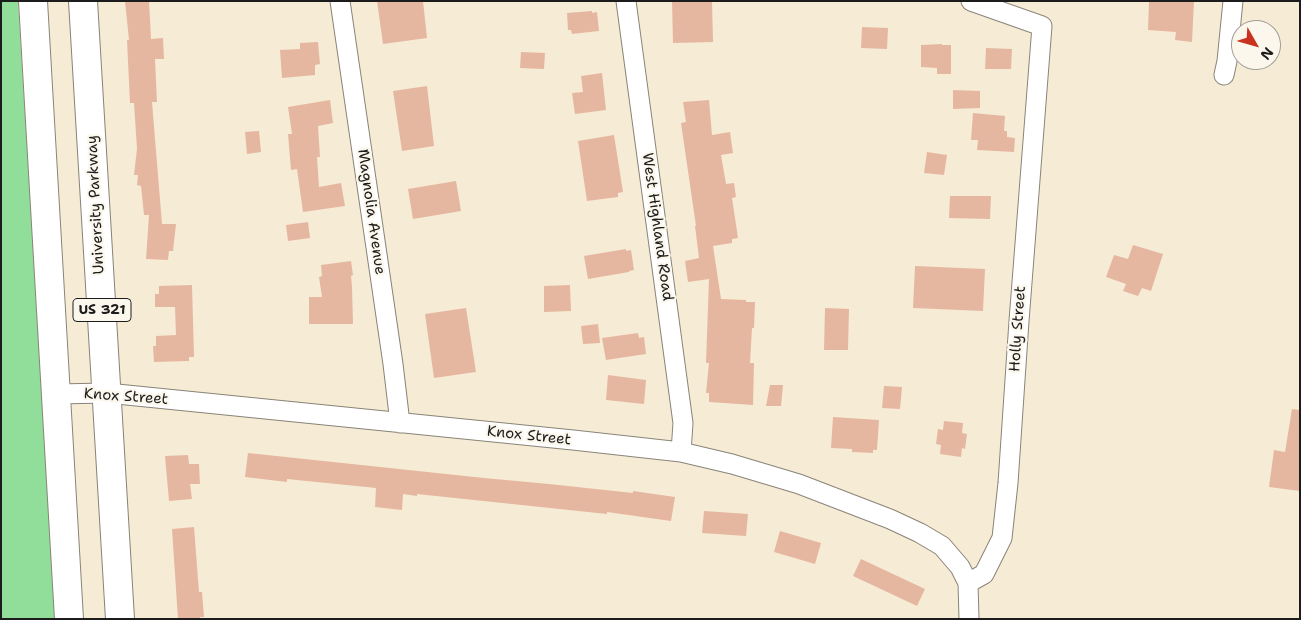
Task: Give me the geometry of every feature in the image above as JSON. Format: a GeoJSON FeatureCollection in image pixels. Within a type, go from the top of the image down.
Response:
{"type":"FeatureCollection","features":[{"type":"Feature","properties":{"kind":"highway","name":"US 321"},"geometry":{"type":"LineString","coordinates":[[33,1],[69,619]]}},
{"type":"Feature","properties":{"kind":"highway","name":"University Parkway"},"geometry":{"type":"LineString","coordinates":[[83,1],[120,619]]}},
{"type":"Feature","properties":{"kind":"street","name":"Magnolia Avenue"},"geometry":{"type":"LineString","coordinates":[[340,1],[394,364],[400,423]]}},
{"type":"Feature","properties":{"kind":"street","name":"West Highland Road"},"geometry":{"type":"LineString","coordinates":[[626,1],[683,423],[681,452]]}},
{"type":"Feature","properties":{"kind":"street","name":"Holly Street"},"geometry":{"type":"LineString","coordinates":[[968,583],[984,574],[1002,538],[1008,483],[1042,26],[971,1]]}},
{"type":"Feature","properties":{"kind":"street"},"geometry":{"type":"LineString","coordinates":[[1224,74],[1233,1]]}},
{"type":"Feature","properties":{"kind":"street","name":"Knox Street"},"geometry":{"type":"LineString","coordinates":[[56,394],[107,394],[681,452],[732,464],[798,484],[890,519],[942,546],[960,567],[968,583]]}},
{"type":"Feature","properties":{"kind":"street"},"geometry":{"type":"LineString","coordinates":[[968,583],[969,619]]}},
{"type":"Feature","properties":{"kind":"green space"},"geometry":{"type":"Polygon","coordinates":[[[1,1],[18,1],[56,619],[1,619],[1,1]]]}},
{"type":"Feature","properties":{"kind":"building"},"geometry":{"type":"Polygon","coordinates":[[[125,1],[149,1],[151,39],[163,38],[164,59],[155,59],[157,102],[152,102],[162,224],[176,224],[173,251],[169,251],[168,260],[146,259],[149,215],[144,215],[141,186],[137,185],[138,175],[134,175],[137,149],[134,103],[130,103],[127,40],[129,40],[125,1]]]}},
{"type":"Feature","properties":{"kind":"building"},"geometry":{"type":"Polygon","coordinates":[[[377,1],[423,1],[427,38],[383,44],[377,1]]]}},
{"type":"Feature","properties":{"kind":"building"},"geometry":{"type":"Polygon","coordinates":[[[672,1],[712,1],[713,42],[673,43],[672,1]]]}},
{"type":"Feature","properties":{"kind":"building"},"geometry":{"type":"Polygon","coordinates":[[[1149,1],[1194,1],[1192,42],[1175,40],[1176,32],[1148,30],[1149,1]]]}},
{"type":"Feature","properties":{"kind":"building"},"geometry":{"type":"Polygon","coordinates":[[[592,11],[592,13],[597,12],[599,31],[572,34],[571,30],[568,30],[567,13],[592,11]]]}},
{"type":"Feature","properties":{"kind":"building"},"geometry":{"type":"Polygon","coordinates":[[[862,27],[888,28],[887,49],[861,48],[862,27]]]}},
{"type":"Feature","properties":{"kind":"building"},"geometry":{"type":"Polygon","coordinates":[[[318,42],[320,64],[315,65],[315,75],[282,78],[280,50],[300,49],[300,43],[318,42]]]}},
{"type":"Feature","properties":{"kind":"building"},"geometry":{"type":"Polygon","coordinates":[[[921,45],[951,45],[951,74],[937,74],[937,68],[921,67],[921,45]]]}},
{"type":"Feature","properties":{"kind":"building"},"geometry":{"type":"Polygon","coordinates":[[[986,48],[1012,49],[1011,69],[985,69],[986,48]]]}},
{"type":"Feature","properties":{"kind":"building"},"geometry":{"type":"Polygon","coordinates":[[[521,52],[545,53],[544,69],[520,68],[521,52]]]}},
{"type":"Feature","properties":{"kind":"building"},"geometry":{"type":"Polygon","coordinates":[[[602,73],[606,110],[575,114],[572,93],[583,92],[581,76],[602,73]]]}},
{"type":"Feature","properties":{"kind":"building"},"geometry":{"type":"Polygon","coordinates":[[[427,86],[434,146],[402,151],[393,91],[427,86]]]}},
{"type":"Feature","properties":{"kind":"building"},"geometry":{"type":"Polygon","coordinates":[[[953,90],[980,91],[980,108],[953,109],[953,90]]]}},
{"type":"Feature","properties":{"kind":"building"},"geometry":{"type":"Polygon","coordinates":[[[330,100],[333,123],[318,126],[320,157],[317,157],[319,187],[341,183],[345,206],[303,212],[297,169],[291,170],[288,134],[292,134],[288,107],[330,100]]]}},
{"type":"Feature","properties":{"kind":"building"},"geometry":{"type":"Polygon","coordinates":[[[709,100],[712,135],[730,132],[733,153],[721,155],[726,184],[734,183],[736,197],[732,198],[738,238],[732,239],[732,243],[713,246],[721,299],[755,302],[750,363],[754,363],[753,405],[709,402],[709,393],[706,393],[709,363],[706,363],[709,279],[688,282],[685,261],[699,258],[681,123],[686,122],[683,102],[709,100]]]}},
{"type":"Feature","properties":{"kind":"building"},"geometry":{"type":"Polygon","coordinates":[[[973,113],[1005,116],[1004,131],[1007,131],[1007,137],[1015,138],[1014,152],[977,150],[978,140],[971,140],[973,113]]]}},
{"type":"Feature","properties":{"kind":"building"},"geometry":{"type":"Polygon","coordinates":[[[259,131],[261,152],[247,154],[245,132],[259,131]]]}},
{"type":"Feature","properties":{"kind":"building"},"geometry":{"type":"Polygon","coordinates":[[[614,135],[623,192],[618,193],[618,197],[587,201],[578,141],[614,135]]]}},
{"type":"Feature","properties":{"kind":"building"},"geometry":{"type":"Polygon","coordinates":[[[927,152],[947,155],[944,175],[924,173],[927,152]]]}},
{"type":"Feature","properties":{"kind":"building"},"geometry":{"type":"Polygon","coordinates":[[[456,181],[461,211],[413,219],[408,189],[456,181]]]}},
{"type":"Feature","properties":{"kind":"building"},"geometry":{"type":"Polygon","coordinates":[[[950,196],[991,196],[990,219],[949,218],[950,196]]]}},
{"type":"Feature","properties":{"kind":"building"},"geometry":{"type":"Polygon","coordinates":[[[308,222],[310,238],[288,241],[286,225],[308,222]]]}},
{"type":"Feature","properties":{"kind":"building"},"geometry":{"type":"Polygon","coordinates":[[[1133,245],[1163,254],[1151,291],[1142,288],[1138,296],[1123,291],[1126,284],[1106,277],[1114,255],[1128,259],[1133,245]]]}},
{"type":"Feature","properties":{"kind":"building"},"geometry":{"type":"Polygon","coordinates":[[[626,249],[626,251],[631,250],[634,270],[588,279],[584,256],[626,249]]]}},
{"type":"Feature","properties":{"kind":"building"},"geometry":{"type":"Polygon","coordinates":[[[351,261],[353,275],[351,276],[353,324],[309,324],[309,297],[322,297],[319,277],[322,276],[321,265],[351,261]]]}},
{"type":"Feature","properties":{"kind":"building"},"geometry":{"type":"Polygon","coordinates":[[[915,266],[985,269],[983,311],[913,308],[915,266]]]}},
{"type":"Feature","properties":{"kind":"building"},"geometry":{"type":"Polygon","coordinates":[[[192,285],[194,357],[189,357],[189,361],[154,362],[153,346],[156,346],[156,336],[176,335],[175,307],[155,307],[155,294],[159,294],[159,286],[192,285]]]}},
{"type":"Feature","properties":{"kind":"building"},"geometry":{"type":"Polygon","coordinates":[[[570,285],[571,311],[544,312],[544,286],[570,285]]]}},
{"type":"Feature","properties":{"kind":"building"},"geometry":{"type":"Polygon","coordinates":[[[466,308],[476,372],[434,378],[425,314],[466,308]]]}},
{"type":"Feature","properties":{"kind":"building"},"geometry":{"type":"Polygon","coordinates":[[[825,308],[849,309],[848,350],[824,350],[825,308]]]}},
{"type":"Feature","properties":{"kind":"building"},"geometry":{"type":"Polygon","coordinates":[[[598,324],[600,343],[583,344],[581,326],[598,324]]]}},
{"type":"Feature","properties":{"kind":"building"},"geometry":{"type":"Polygon","coordinates":[[[638,333],[639,338],[644,337],[646,354],[606,360],[602,338],[638,333]]]}},
{"type":"Feature","properties":{"kind":"building"},"geometry":{"type":"Polygon","coordinates":[[[608,375],[646,380],[644,404],[606,400],[608,375]]]}},
{"type":"Feature","properties":{"kind":"building"},"geometry":{"type":"Polygon","coordinates":[[[770,385],[783,385],[781,406],[766,406],[770,385]]]}},
{"type":"Feature","properties":{"kind":"building"},"geometry":{"type":"Polygon","coordinates":[[[884,386],[902,387],[900,409],[882,408],[884,386]]]}},
{"type":"Feature","properties":{"kind":"building"},"geometry":{"type":"Polygon","coordinates":[[[1292,409],[1300,410],[1300,491],[1269,487],[1274,450],[1285,452],[1292,409]]]}},
{"type":"Feature","properties":{"kind":"building"},"geometry":{"type":"Polygon","coordinates":[[[833,417],[879,420],[877,450],[873,450],[873,453],[831,448],[833,417]]]}},
{"type":"Feature","properties":{"kind":"building"},"geometry":{"type":"Polygon","coordinates":[[[944,421],[963,423],[962,433],[967,434],[965,449],[962,448],[961,457],[940,454],[941,445],[936,444],[938,429],[943,430],[944,421]]]}},
{"type":"Feature","properties":{"kind":"building"},"geometry":{"type":"Polygon","coordinates":[[[248,453],[633,493],[633,491],[675,497],[671,521],[607,512],[607,514],[417,494],[417,496],[403,494],[402,510],[375,507],[376,488],[287,479],[287,482],[245,477],[248,453]]]}},
{"type":"Feature","properties":{"kind":"building"},"geometry":{"type":"Polygon","coordinates":[[[188,455],[189,464],[199,464],[200,484],[190,484],[192,499],[169,501],[165,456],[188,455]]]}},
{"type":"Feature","properties":{"kind":"building"},"geometry":{"type":"Polygon","coordinates":[[[704,511],[748,514],[746,536],[702,533],[704,511]]]}},
{"type":"Feature","properties":{"kind":"building"},"geometry":{"type":"Polygon","coordinates":[[[194,527],[199,592],[202,592],[204,617],[200,617],[200,619],[178,619],[172,529],[194,527]]]}},
{"type":"Feature","properties":{"kind":"building"},"geometry":{"type":"Polygon","coordinates":[[[780,531],[821,543],[815,564],[774,552],[780,531]]]}},
{"type":"Feature","properties":{"kind":"building"},"geometry":{"type":"Polygon","coordinates":[[[861,559],[925,589],[917,606],[853,576],[861,559]]]}}]}
